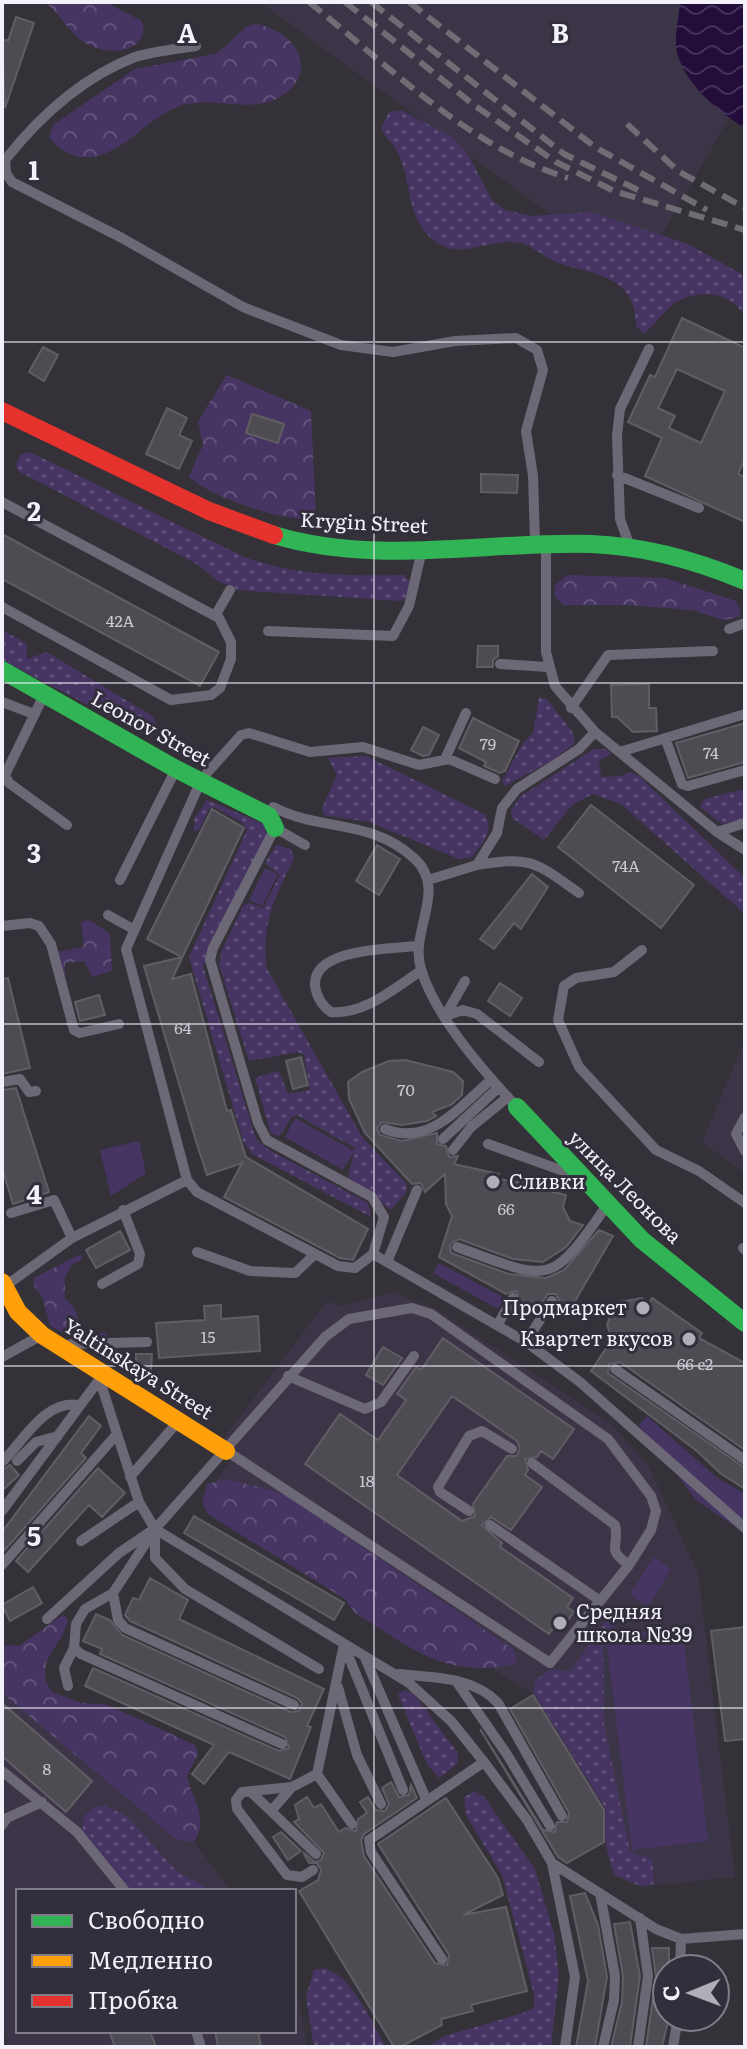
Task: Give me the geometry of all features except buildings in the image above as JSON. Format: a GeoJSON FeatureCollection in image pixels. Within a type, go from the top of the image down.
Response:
{"type":"FeatureCollection","features":[{"type":"Feature","properties":{"kind":"street","name":"Krygin Street"},"geometry":{"type":"LineString","coordinates":[[2,411],[199,507],[274,538],[333,547],[422,550],[541,544],[629,544],[680,555],[745,581]]}},
{"type":"Feature","properties":{"kind":"street","name":"Leonov Street"},"geometry":{"type":"LineString","coordinates":[[2,670],[176,769],[203,777],[269,816],[275,828]]}},
{"type":"Feature","properties":{"kind":"street","name":"улица Леонова"},"geometry":{"type":"LineString","coordinates":[[512,1102],[642,1240],[745,1323]]}},
{"type":"Feature","properties":{"kind":"street","name":"Yaltinskaya Street"},"geometry":{"type":"LineString","coordinates":[[3,1285],[18,1312],[42,1335],[226,1451]]}},
{"type":"Feature","properties":{"kind":"lane"},"geometry":{"type":"LineString","coordinates":[[196,46],[135,57],[77,87],[20,141],[5,160],[6,173],[12,182],[122,238],[243,307],[341,345],[393,352],[455,341],[516,338],[537,350],[543,370],[526,431],[541,544],[548,667],[555,686],[595,732],[623,751],[717,832],[745,850]]}},
{"type":"Feature","properties":{"kind":"lane"},"geometry":{"type":"LineString","coordinates":[[629,544],[620,519],[617,475],[620,409],[649,349]]}},
{"type":"Feature","properties":{"kind":"lane"},"geometry":{"type":"LineString","coordinates":[[617,475],[699,508]]}},
{"type":"Feature","properties":{"kind":"lane"},"geometry":{"type":"LineString","coordinates":[[2,502],[215,616],[231,642],[231,659],[220,688],[211,695],[171,700],[2,607]]}},
{"type":"Feature","properties":{"kind":"lane"},"geometry":{"type":"LineString","coordinates":[[268,631],[387,639],[393,636],[409,606],[422,550]]}},
{"type":"Feature","properties":{"kind":"lane"},"geometry":{"type":"LineString","coordinates":[[215,616],[230,590]]}},
{"type":"Feature","properties":{"kind":"lane"},"geometry":{"type":"LineString","coordinates":[[729,629],[745,623]]}},
{"type":"Feature","properties":{"kind":"lane"},"geometry":{"type":"LineString","coordinates":[[571,708],[608,655],[713,651]]}},
{"type":"Feature","properties":{"kind":"lane"},"geometry":{"type":"LineString","coordinates":[[500,664],[548,667]]}},
{"type":"Feature","properties":{"kind":"lane"},"geometry":{"type":"LineString","coordinates":[[43,695],[5,775],[9,783],[67,825]]}},
{"type":"Feature","properties":{"kind":"lane"},"geometry":{"type":"LineString","coordinates":[[2,702],[34,714]]}},
{"type":"Feature","properties":{"kind":"lane"},"geometry":{"type":"LineString","coordinates":[[445,759],[466,713]]}},
{"type":"Feature","properties":{"kind":"lane"},"geometry":{"type":"LineString","coordinates":[[623,751],[745,714]]}},
{"type":"Feature","properties":{"kind":"lane"},"geometry":{"type":"LineString","coordinates":[[477,865],[497,833],[502,808],[517,789],[579,749],[595,732]]}},
{"type":"Feature","properties":{"kind":"lane"},"geometry":{"type":"LineString","coordinates":[[305,845],[275,828],[213,948],[210,960],[258,1123],[267,1140],[372,1197],[384,1217],[373,1254],[355,1268],[338,1266],[315,1254],[197,1192],[187,1180],[126,958],[133,929],[203,777],[233,742],[249,733],[310,752],[363,747],[419,765],[445,759],[495,779]]}},
{"type":"Feature","properties":{"kind":"lane"},"geometry":{"type":"LineString","coordinates":[[665,738],[682,784],[688,786],[745,770]]}},
{"type":"Feature","properties":{"kind":"lane"},"geometry":{"type":"LineString","coordinates":[[148,754],[166,753],[203,777],[295,817],[315,823],[352,826],[382,837],[417,860],[428,880],[430,899],[417,946],[421,971],[445,1016],[512,1102],[471,1127],[453,1150]]}},
{"type":"Feature","properties":{"kind":"lane"},"geometry":{"type":"LineString","coordinates":[[120,880],[176,769]]}},
{"type":"Feature","properties":{"kind":"lane"},"geometry":{"type":"LineString","coordinates":[[717,832],[745,823]]}},
{"type":"Feature","properties":{"kind":"lane"},"geometry":{"type":"LineString","coordinates":[[428,880],[477,865],[510,860],[533,861],[579,893]]}},
{"type":"Feature","properties":{"kind":"lane"},"geometry":{"type":"LineString","coordinates":[[108,915],[133,929]]}},
{"type":"Feature","properties":{"kind":"lane"},"geometry":{"type":"LineString","coordinates":[[2,926],[30,923],[46,934],[74,1030],[80,1033],[119,1024]]}},
{"type":"Feature","properties":{"kind":"lane"},"geometry":{"type":"LineString","coordinates":[[417,946],[334,958],[321,964],[315,979],[316,994],[331,1012],[346,1013],[366,1007],[421,971]]}},
{"type":"Feature","properties":{"kind":"lane"},"geometry":{"type":"LineString","coordinates":[[642,950],[614,972],[576,978],[564,986],[558,1020],[566,1044],[579,1067],[656,1150],[699,1171],[745,1203]]}},
{"type":"Feature","properties":{"kind":"lane"},"geometry":{"type":"LineString","coordinates":[[445,1016],[465,981]]}},
{"type":"Feature","properties":{"kind":"lane"},"geometry":{"type":"LineString","coordinates":[[445,1016],[463,1010],[477,1014],[539,1062]]}},
{"type":"Feature","properties":{"kind":"lane"},"geometry":{"type":"LineString","coordinates":[[2,1082],[20,1079],[29,1092],[36,1091]]}},
{"type":"Feature","properties":{"kind":"lane"},"geometry":{"type":"LineString","coordinates":[[385,1129],[405,1135],[431,1130],[495,1083]]}},
{"type":"Feature","properties":{"kind":"lane"},"geometry":{"type":"LineString","coordinates":[[443,1139],[495,1083]]}},
{"type":"Feature","properties":{"kind":"lane"},"geometry":{"type":"LineString","coordinates":[[745,1117],[736,1134],[745,1151]]}},
{"type":"Feature","properties":{"kind":"lane"},"geometry":{"type":"LineString","coordinates":[[488,1144],[583,1178]]}},
{"type":"Feature","properties":{"kind":"lane"},"geometry":{"type":"LineString","coordinates":[[3,1285],[72,1238],[187,1180]]}},
{"type":"Feature","properties":{"kind":"lane"},"geometry":{"type":"LineString","coordinates":[[387,1262],[417,1190]]}},
{"type":"Feature","properties":{"kind":"lane"},"geometry":{"type":"LineString","coordinates":[[11,1213],[54,1200],[72,1238]]}},
{"type":"Feature","properties":{"kind":"lane"},"geometry":{"type":"LineString","coordinates":[[457,1247],[517,1268],[538,1272],[557,1268],[572,1255],[608,1203]]}},
{"type":"Feature","properties":{"kind":"lane"},"geometry":{"type":"LineString","coordinates":[[102,1284],[138,1264],[140,1254],[123,1210]]}},
{"type":"Feature","properties":{"kind":"lane"},"geometry":{"type":"LineString","coordinates":[[197,1252],[268,1274],[295,1273],[315,1254]]}},
{"type":"Feature","properties":{"kind":"lane"},"geometry":{"type":"LineString","coordinates":[[373,1254],[526,1342],[580,1382],[745,1528]]}},
{"type":"Feature","properties":{"kind":"lane"},"geometry":{"type":"LineString","coordinates":[[498,1324],[513,1298]]}},
{"type":"Feature","properties":{"kind":"lane"},"geometry":{"type":"LineString","coordinates":[[526,1342],[552,1301]]}},
{"type":"Feature","properties":{"kind":"lane"},"geometry":{"type":"LineString","coordinates":[[68,1686],[64,1668],[74,1648],[76,1624],[85,1609],[113,1593],[155,1529],[226,1451],[288,1376],[325,1337],[349,1319],[412,1308],[431,1314],[608,1439],[642,1479],[656,1511],[651,1530],[629,1565],[550,1663],[226,1451]]}},
{"type":"Feature","properties":{"kind":"lane"},"geometry":{"type":"LineString","coordinates":[[2,1357],[42,1335]]}},
{"type":"Feature","properties":{"kind":"lane"},"geometry":{"type":"LineString","coordinates":[[147,1342],[73,1341],[65,1351],[99,1380],[139,1502],[155,1529],[393,1674],[451,1721],[484,1762],[527,1820],[552,1863],[575,1977],[565,2047]]}},
{"type":"Feature","properties":{"kind":"lane"},"geometry":{"type":"LineString","coordinates":[[288,1376],[365,1409],[381,1402],[414,1356]]}},
{"type":"Feature","properties":{"kind":"lane"},"geometry":{"type":"LineString","coordinates":[[615,1369],[745,1460]]}},
{"type":"Feature","properties":{"kind":"lane"},"geometry":{"type":"LineString","coordinates":[[2,1511],[99,1380]]}},
{"type":"Feature","properties":{"kind":"lane"},"geometry":{"type":"LineString","coordinates":[[2,1462],[47,1415],[65,1404],[78,1405]]}},
{"type":"Feature","properties":{"kind":"lane"},"geometry":{"type":"LineString","coordinates":[[130,1477],[179,1421]]}},
{"type":"Feature","properties":{"kind":"lane"},"geometry":{"type":"LineString","coordinates":[[469,1511],[440,1492],[438,1487],[469,1436],[482,1431],[512,1449]]}},
{"type":"Feature","properties":{"kind":"lane"},"geometry":{"type":"LineString","coordinates":[[2,1565],[117,1434]]}},
{"type":"Feature","properties":{"kind":"lane"},"geometry":{"type":"LineString","coordinates":[[17,1461],[36,1442],[58,1436]]}},
{"type":"Feature","properties":{"kind":"lane"},"geometry":{"type":"LineString","coordinates":[[532,1463],[615,1525],[613,1547],[617,1556],[629,1565]]}},
{"type":"Feature","properties":{"kind":"lane"},"geometry":{"type":"LineString","coordinates":[[81,1541],[139,1502]]}},
{"type":"Feature","properties":{"kind":"lane"},"geometry":{"type":"LineString","coordinates":[[490,1525],[599,1600]]}},
{"type":"Feature","properties":{"kind":"lane"},"geometry":{"type":"LineString","coordinates":[[47,1619],[119,1553],[155,1529]]}},
{"type":"Feature","properties":{"kind":"lane"},"geometry":{"type":"LineString","coordinates":[[155,1529],[155,1558],[185,1589],[319,1669]]}},
{"type":"Feature","properties":{"kind":"lane"},"geometry":{"type":"LineString","coordinates":[[113,1593],[118,1620],[125,1628],[294,1705]]}},
{"type":"Feature","properties":{"kind":"lane"},"geometry":{"type":"LineString","coordinates":[[344,1644],[338,1687],[317,1774],[352,1824]]}},
{"type":"Feature","properties":{"kind":"lane"},"geometry":{"type":"LineString","coordinates":[[344,1644],[403,1790]]}},
{"type":"Feature","properties":{"kind":"lane"},"geometry":{"type":"LineString","coordinates":[[74,1648],[282,1744]]}},
{"type":"Feature","properties":{"kind":"lane"},"geometry":{"type":"LineString","coordinates":[[365,1658],[426,1799]]}},
{"type":"Feature","properties":{"kind":"lane"},"geometry":{"type":"LineString","coordinates":[[393,1674],[456,1681],[483,1689],[498,1703],[562,1816]]}},
{"type":"Feature","properties":{"kind":"lane"},"geometry":{"type":"LineString","coordinates":[[456,1681],[508,1756],[550,1826]]}},
{"type":"Feature","properties":{"kind":"lane"},"geometry":{"type":"LineString","coordinates":[[338,1687],[357,1755],[381,1804]]}},
{"type":"Feature","properties":{"kind":"lane"},"geometry":{"type":"LineString","coordinates":[[442,1959],[369,1846],[371,1837],[484,1762]]}},
{"type":"Feature","properties":{"kind":"lane"},"geometry":{"type":"LineString","coordinates":[[2,1771],[77,1832],[123,1889]]}},
{"type":"Feature","properties":{"kind":"lane"},"geometry":{"type":"LineString","coordinates":[[313,1870],[293,1877],[270,1855],[237,1809],[237,1795],[292,1787],[317,1774]]}},
{"type":"Feature","properties":{"kind":"lane"},"geometry":{"type":"LineString","coordinates":[[271,1811],[292,1787]]}},
{"type":"Feature","properties":{"kind":"lane"},"geometry":{"type":"LineString","coordinates":[[251,1792],[316,1854]]}},
{"type":"Feature","properties":{"kind":"lane"},"geometry":{"type":"LineString","coordinates":[[2,1825],[7,1818],[42,1802]]}},
{"type":"Feature","properties":{"kind":"lane"},"geometry":{"type":"LineString","coordinates":[[552,1863],[640,1918],[681,1939],[745,1934]]}},
{"type":"Feature","properties":{"kind":"lane"},"geometry":{"type":"LineString","coordinates":[[600,1893],[615,1976],[614,2000],[603,2047]]}},
{"type":"Feature","properties":{"kind":"lane"},"geometry":{"type":"LineString","coordinates":[[638,2047],[648,1976],[640,1918]]}},
{"type":"Feature","properties":{"kind":"lane"},"geometry":{"type":"LineString","coordinates":[[681,1939],[681,1953]]}},
{"type":"Feature","properties":{"kind":"shaded area"},"geometry":{"type":"Polygon","coordinates":[[[260,2],[680,2],[676,47],[686,75],[729,118],[637,278],[260,2]]]}},
{"type":"Feature","properties":{"kind":"shaded area"},"geometry":{"type":"Polygon","coordinates":[[[745,1039],[745,1173],[702,1142],[745,1039]]]}},
{"type":"Feature","properties":{"kind":"shaded area","name":"Средняя школа №39"},"geometry":{"type":"Polygon","coordinates":[[[393,1292],[435,1309],[610,1423],[648,1465],[698,1573],[735,1877],[640,1887],[613,1875],[605,1844],[604,1810],[533,1694],[208,1493],[232,1458],[224,1438],[327,1301],[341,1306],[393,1292]]]}},
{"type":"Feature","properties":{"kind":"shaded area"},"geometry":{"type":"Polygon","coordinates":[[[2,1671],[158,1794],[229,1889],[16,1889],[16,2033],[296,2033],[296,1986],[307,2047],[11,2047],[2,2027],[2,1671]]]}},
{"type":"Feature","properties":{"kind":"green space"},"geometry":{"type":"Polygon","coordinates":[[[45,2],[105,2],[142,21],[143,31],[140,39],[126,49],[98,48],[76,36],[45,2]]]}},
{"type":"Feature","properties":{"kind":"green space"},"geometry":{"type":"Polygon","coordinates":[[[252,24],[280,33],[298,52],[300,75],[293,87],[280,97],[258,104],[199,103],[175,108],[117,148],[92,157],[68,153],[49,137],[53,125],[135,69],[215,54],[252,24]]]}},
{"type":"Feature","properties":{"kind":"green space"},"geometry":{"type":"Polygon","coordinates":[[[401,110],[452,137],[469,156],[491,199],[505,210],[532,216],[591,212],[688,244],[745,276],[745,316],[726,299],[700,294],[672,305],[644,334],[636,326],[629,296],[611,280],[559,263],[520,243],[456,249],[436,242],[419,223],[403,165],[381,128],[389,112],[401,110]]]}},
{"type":"Feature","properties":{"kind":"green space"},"geometry":{"type":"Polygon","coordinates":[[[227,375],[311,411],[316,519],[286,517],[249,507],[214,493],[189,477],[203,445],[198,421],[227,375]]]}},
{"type":"Feature","properties":{"kind":"green space"},"geometry":{"type":"Polygon","coordinates":[[[30,452],[244,557],[303,571],[343,575],[404,575],[410,582],[408,597],[400,601],[237,590],[215,579],[197,564],[18,471],[16,465],[21,454],[30,452]]]}},
{"type":"Feature","properties":{"kind":"green space"},"geometry":{"type":"Polygon","coordinates":[[[567,575],[665,578],[736,601],[741,613],[739,617],[723,620],[692,610],[628,605],[563,605],[555,597],[555,585],[567,575]]]}},
{"type":"Feature","properties":{"kind":"green space"},"geometry":{"type":"Polygon","coordinates":[[[2,630],[26,643],[27,659],[47,652],[152,716],[156,723],[153,735],[149,737],[2,660],[2,630]]]}},
{"type":"Feature","properties":{"kind":"green space"},"geometry":{"type":"Polygon","coordinates":[[[539,698],[546,698],[572,731],[575,743],[553,760],[505,786],[502,781],[523,743],[533,733],[539,698]]]}},
{"type":"Feature","properties":{"kind":"green space"},"geometry":{"type":"Polygon","coordinates":[[[594,749],[606,749],[611,754],[599,760],[601,777],[631,772],[639,776],[745,878],[745,914],[621,804],[593,794],[572,805],[544,840],[512,818],[511,810],[521,796],[594,749]]]}},
{"type":"Feature","properties":{"kind":"green space"},"geometry":{"type":"Polygon","coordinates":[[[366,756],[484,814],[488,831],[472,857],[459,859],[369,822],[324,815],[322,808],[337,775],[328,758],[366,756]]]}},
{"type":"Feature","properties":{"kind":"green space"},"geometry":{"type":"Polygon","coordinates":[[[745,789],[745,819],[722,824],[700,807],[704,799],[745,789]]]}},
{"type":"Feature","properties":{"kind":"green space"},"geometry":{"type":"Polygon","coordinates":[[[207,800],[264,824],[267,838],[203,966],[256,1139],[269,1150],[368,1203],[371,1217],[252,1154],[243,1141],[189,957],[247,830],[243,823],[214,807],[209,809],[199,830],[194,831],[194,819],[207,800]]]}},
{"type":"Feature","properties":{"kind":"green space"},"geometry":{"type":"Polygon","coordinates":[[[276,845],[291,849],[294,859],[267,926],[267,969],[362,1137],[407,1184],[406,1193],[391,1210],[348,1177],[355,1148],[297,1115],[292,1117],[280,1136],[271,1134],[255,1078],[279,1071],[288,1094],[310,1090],[304,1055],[298,1052],[249,1061],[219,964],[222,950],[243,906],[249,903],[263,908],[280,875],[265,863],[276,845]]]}},
{"type":"Feature","properties":{"kind":"green space"},"geometry":{"type":"Polygon","coordinates":[[[265,868],[278,874],[262,906],[249,900],[265,868]]]}},
{"type":"Feature","properties":{"kind":"green space"},"geometry":{"type":"Polygon","coordinates":[[[88,919],[110,934],[112,971],[92,977],[84,961],[65,963],[65,981],[56,952],[84,947],[81,923],[88,919]]]}},
{"type":"Feature","properties":{"kind":"green space"},"geometry":{"type":"Polygon","coordinates":[[[295,1118],[354,1151],[343,1170],[285,1137],[295,1118]]]}},
{"type":"Feature","properties":{"kind":"green space"},"geometry":{"type":"Polygon","coordinates":[[[139,1141],[146,1173],[111,1196],[100,1150],[139,1141]]]}},
{"type":"Feature","properties":{"kind":"green space"},"geometry":{"type":"Polygon","coordinates":[[[81,1254],[82,1260],[72,1264],[65,1277],[65,1299],[74,1307],[84,1333],[106,1333],[108,1340],[73,1339],[50,1325],[42,1296],[34,1286],[34,1278],[81,1254]]]}},
{"type":"Feature","properties":{"kind":"green space"},"geometry":{"type":"Polygon","coordinates":[[[439,1263],[504,1298],[498,1309],[433,1273],[439,1263]]]}},
{"type":"Feature","properties":{"kind":"green space"},"geometry":{"type":"Polygon","coordinates":[[[647,1416],[716,1477],[745,1494],[745,1523],[740,1530],[696,1500],[639,1425],[647,1416]]]}},
{"type":"Feature","properties":{"kind":"green space"},"geometry":{"type":"Polygon","coordinates":[[[227,1479],[282,1493],[513,1649],[517,1659],[514,1664],[490,1668],[448,1664],[411,1648],[355,1613],[345,1599],[209,1515],[202,1503],[207,1484],[227,1479]]]}},
{"type":"Feature","properties":{"kind":"green space"},"geometry":{"type":"Polygon","coordinates":[[[653,1557],[671,1569],[648,1607],[630,1595],[653,1557]]]}},
{"type":"Feature","properties":{"kind":"green space"},"geometry":{"type":"Polygon","coordinates":[[[63,1615],[68,1619],[65,1629],[45,1671],[52,1692],[82,1703],[108,1705],[195,1745],[198,1754],[187,1776],[200,1817],[194,1842],[177,1840],[2,1693],[2,1645],[19,1646],[63,1615]]]}},
{"type":"Feature","properties":{"kind":"green space"},"geometry":{"type":"Polygon","coordinates":[[[605,1621],[616,1626],[603,1637],[604,1724],[630,1852],[652,1859],[654,1884],[640,1886],[614,1874],[606,1844],[606,1809],[534,1693],[535,1681],[549,1670],[571,1671],[605,1621]]]}},
{"type":"Feature","properties":{"kind":"green space"},"geometry":{"type":"Polygon","coordinates":[[[682,1627],[708,1841],[632,1850],[606,1637],[682,1627]]]}},
{"type":"Feature","properties":{"kind":"green space"},"geometry":{"type":"Polygon","coordinates":[[[404,1690],[414,1694],[458,1753],[457,1764],[439,1778],[427,1764],[398,1695],[404,1690]]]}},
{"type":"Feature","properties":{"kind":"green space"},"geometry":{"type":"Polygon","coordinates":[[[475,1791],[484,1797],[535,1869],[554,1934],[559,1975],[551,2047],[427,2047],[445,2036],[534,2007],[534,1994],[502,1875],[466,1815],[464,1797],[475,1791]]]}},
{"type":"Feature","properties":{"kind":"green space"},"geometry":{"type":"Polygon","coordinates":[[[104,1805],[128,1817],[177,1872],[209,1889],[127,1889],[83,1832],[83,1821],[94,1808],[104,1805]]]}},
{"type":"Feature","properties":{"kind":"green space"},"geometry":{"type":"Polygon","coordinates":[[[323,1968],[334,1972],[352,1989],[386,2047],[314,2047],[306,1997],[314,1970],[323,1968]]]}},
{"type":"Feature","properties":{"kind":"water"},"geometry":{"type":"Polygon","coordinates":[[[680,2],[745,2],[745,128],[712,104],[685,72],[676,47],[680,2]]]}},
{"type":"Feature","properties":{"kind":"railway"},"geometry":{"type":"LineString","coordinates":[[309,2],[463,126],[531,164],[568,178]]}},
{"type":"Feature","properties":{"kind":"railway"},"geometry":{"type":"LineString","coordinates":[[345,2],[474,105],[556,162],[614,191],[745,230]]}},
{"type":"Feature","properties":{"kind":"railway"},"geometry":{"type":"LineString","coordinates":[[371,2],[564,154],[638,190]]}},
{"type":"Feature","properties":{"kind":"railway"},"geometry":{"type":"LineString","coordinates":[[409,2],[595,147],[707,210]]}},
{"type":"Feature","properties":{"kind":"railway"},"geometry":{"type":"LineString","coordinates":[[627,124],[678,171],[745,208]]}},
{"type":"Feature","properties":{"kind":"traffic: fast"},"geometry":{"type":"LineString","coordinates":[[274,535],[313,544],[392,551],[552,544],[611,545],[670,555],[745,581]]}},
{"type":"Feature","properties":{"kind":"traffic: fast"},"geometry":{"type":"LineString","coordinates":[[2,670],[176,769],[269,816],[275,828]]}},
{"type":"Feature","properties":{"kind":"traffic: fast"},"geometry":{"type":"LineString","coordinates":[[517,1107],[642,1240],[745,1323]]}},
{"type":"Feature","properties":{"kind":"traffic: slow"},"geometry":{"type":"LineString","coordinates":[[2,1282],[18,1312],[42,1335],[226,1451]]}},
{"type":"Feature","properties":{"kind":"traffic: jam"},"geometry":{"type":"LineString","coordinates":[[2,411],[209,511],[274,535]]}},
{"type":"Feature","properties":{"kind":"place","name":"Сливки"},"geometry":{"type":"Point","coordinates":[493,1182]}},
{"type":"Feature","properties":{"kind":"place","name":"Продмаркет"},"geometry":{"type":"Point","coordinates":[643,1308]}},
{"type":"Feature","properties":{"kind":"place","name":"Квартет вкусов"},"geometry":{"type":"Point","coordinates":[689,1339]}},
{"type":"Feature","properties":{"kind":"place","name":"Средняя школа №39"},"geometry":{"type":"Point","coordinates":[560,1623]}}]}
